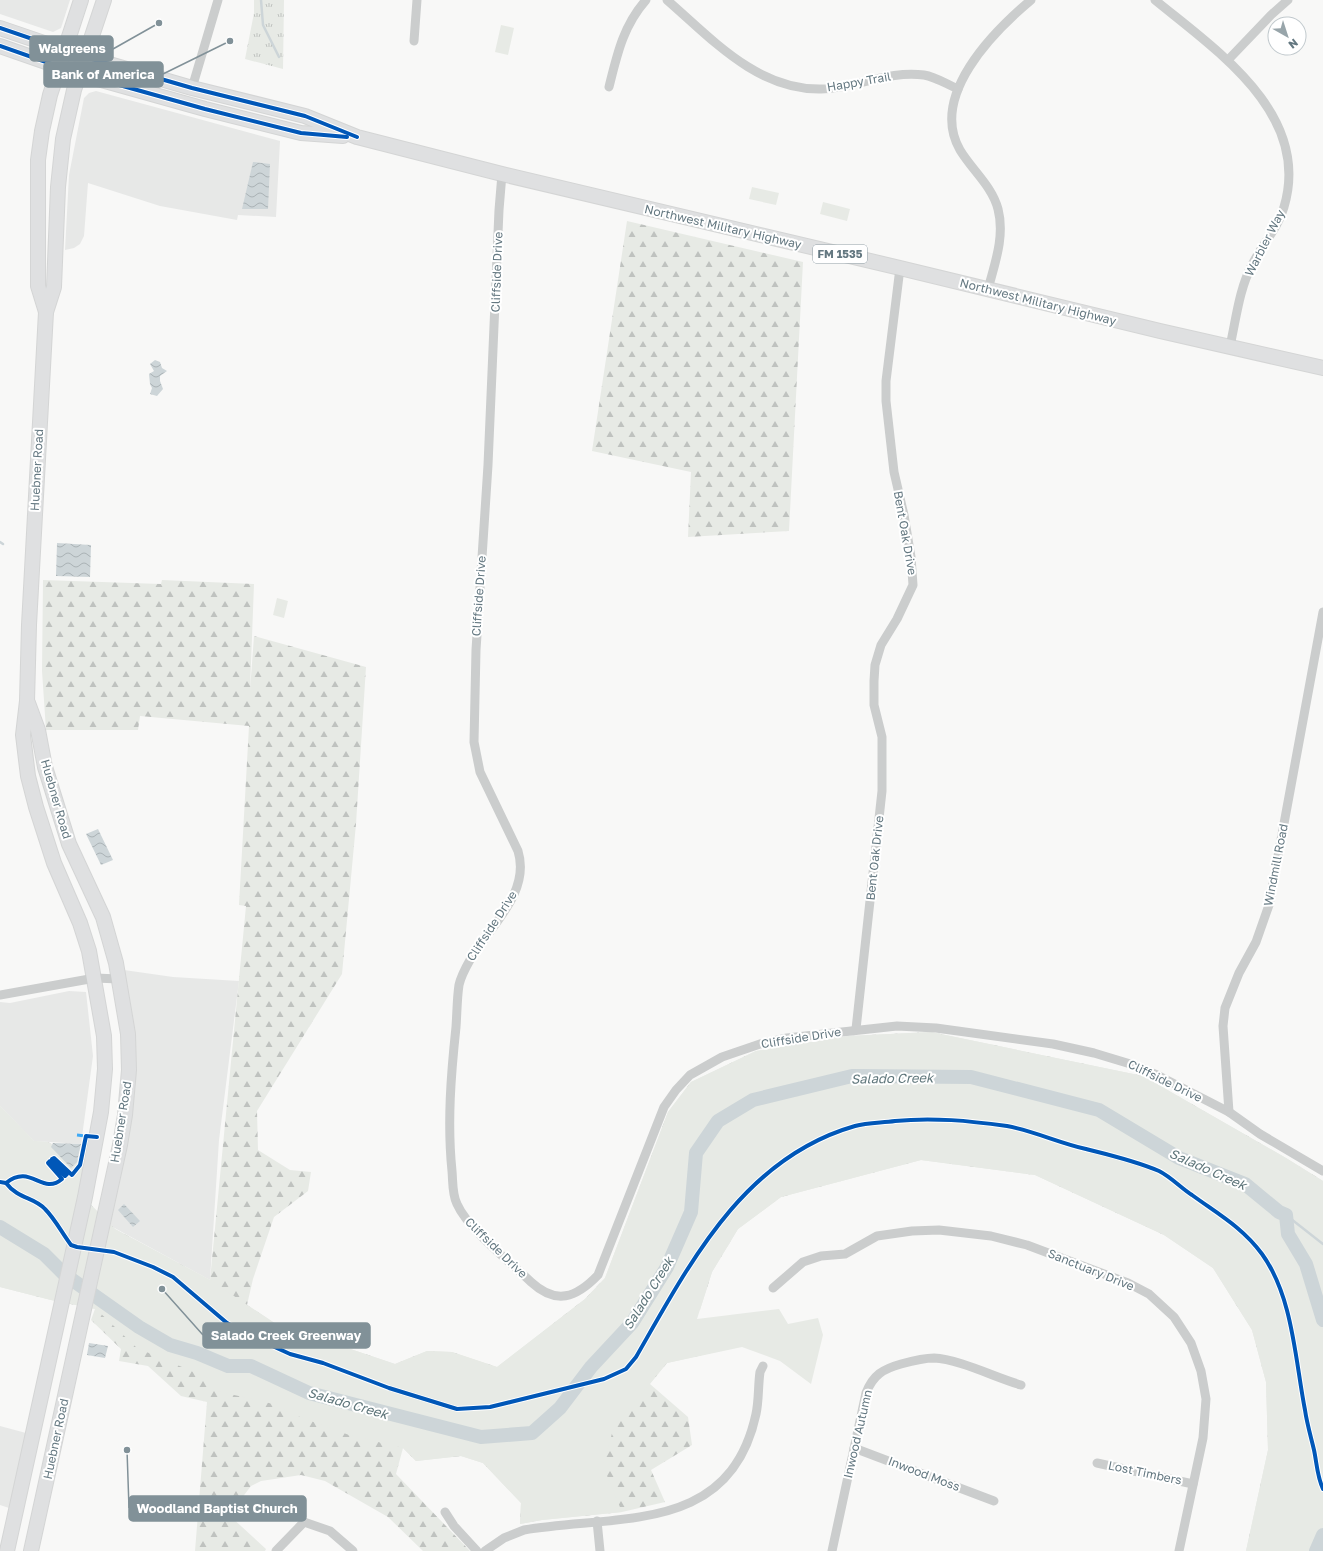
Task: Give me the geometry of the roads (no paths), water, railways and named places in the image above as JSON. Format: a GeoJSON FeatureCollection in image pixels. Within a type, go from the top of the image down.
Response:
{"type":"FeatureCollection","features":[{"type":"Feature","properties":{"kind":"main road","name":"Huebner Road"},"geometry":{"type":"LineString","coordinates":[[46,312],[38,286],[38,160],[50,96],[81,0]]}},
{"type":"Feature","properties":{"kind":"main road","name":"Huebner Road"},"geometry":{"type":"LineString","coordinates":[[7,1551],[84,1197],[101,1112],[105,1069],[104,1036],[95,978],[80,923],[54,863],[40,821],[28,776],[23,735],[28,701],[29,626],[46,312],[54,287],[58,187],[62,145],[80,74],[103,2]]}},
{"type":"Feature","properties":{"kind":"main road","name":"Northwest Military Highway"},"geometry":{"type":"LineString","coordinates":[[0,28],[65,51],[192,88],[305,116],[357,137],[502,174],[988,289],[1160,332],[1230,346],[1323,368]]}},
{"type":"Feature","properties":{"kind":"main road","name":"Northwest Military Highway"},"geometry":{"type":"LineString","coordinates":[[0,46],[80,74],[205,109],[301,133],[357,137]]}},
{"type":"Feature","properties":{"kind":"main road"},"geometry":{"type":"LineString","coordinates":[[37,243],[56,243]]}},
{"type":"Feature","properties":{"kind":"main road","name":"Huebner Road"},"geometry":{"type":"LineString","coordinates":[[28,701],[38,730],[45,767],[69,844],[103,917],[119,979],[128,1034],[129,1070],[125,1115],[31,1551]]}},
{"type":"Feature","properties":{"kind":"main road"},"geometry":{"type":"LineString","coordinates":[[40,821],[59,814]]}},
{"type":"Feature","properties":{"kind":"main road"},"geometry":{"type":"LineString","coordinates":[[49,1359],[72,1364]]}},
{"type":"Feature","properties":{"kind":"main road"},"geometry":{"type":"LineString","coordinates":[[14,1519],[35,1535]]}},
{"type":"Feature","properties":{"kind":"street"},"geometry":{"type":"LineString","coordinates":[[192,88],[218,0]]}},
{"type":"Feature","properties":{"kind":"street"},"geometry":{"type":"LineString","coordinates":[[414,41],[417,0]]}},
{"type":"Feature","properties":{"kind":"street"},"geometry":{"type":"LineString","coordinates":[[609,87],[623,35],[632,16],[646,0]]}},
{"type":"Feature","properties":{"kind":"street","name":"Happy Trail"},"geometry":{"type":"LineString","coordinates":[[667,0],[737,60],[760,75],[784,84],[802,88],[822,89],[902,74],[933,78],[958,89]]}},
{"type":"Feature","properties":{"kind":"street"},"geometry":{"type":"LineString","coordinates":[[988,289],[999,247],[1001,224],[996,202],[988,188],[960,151],[954,138],[952,109],[958,89],[969,69],[989,41],[1012,16],[1031,0]]}},
{"type":"Feature","properties":{"kind":"street","name":"Warbler Way"},"geometry":{"type":"LineString","coordinates":[[1155,0],[1228,60],[1247,80],[1273,117],[1283,138],[1289,172],[1284,207],[1275,228],[1251,266],[1242,294],[1230,346]]}},
{"type":"Feature","properties":{"kind":"street"},"geometry":{"type":"LineString","coordinates":[[1228,60],[1271,15],[1288,0]]}},
{"type":"Feature","properties":{"kind":"street","name":"Cliffside Drive"},"geometry":{"type":"LineString","coordinates":[[502,174],[488,465],[476,650],[474,742],[480,772],[522,862],[520,880],[514,895],[470,960],[460,984],[450,1115],[451,1160],[456,1202],[465,1220],[537,1288],[556,1297],[568,1296],[590,1284],[598,1275],[664,1107],[690,1075],[722,1057],[760,1044],[856,1029],[897,1026],[936,1028],[1053,1044],[1094,1053],[1138,1066],[1229,1112],[1260,1134],[1323,1171]]}},
{"type":"Feature","properties":{"kind":"street","name":"Bent Oak Drive"},"geometry":{"type":"LineString","coordinates":[[856,1029],[882,791],[882,738],[874,705],[875,665],[881,645],[897,619],[913,585],[911,557],[904,515],[894,472],[886,401],[886,381],[900,268]]}},
{"type":"Feature","properties":{"kind":"street","name":"Windmill Road"},"geometry":{"type":"LineString","coordinates":[[1229,1112],[1223,1026],[1225,1008],[1239,973],[1256,942],[1269,904],[1323,612]]}},
{"type":"Feature","properties":{"kind":"street"},"geometry":{"type":"LineString","coordinates":[[0,995],[95,978],[119,979]]}},
{"type":"Feature","properties":{"kind":"street","name":"Sanctuary Drive"},"geometry":{"type":"LineString","coordinates":[[773,1288],[803,1262],[821,1256],[845,1254],[877,1236],[912,1231],[939,1230],[991,1236],[1027,1245],[1128,1283],[1149,1294],[1167,1308],[1184,1330],[1197,1357],[1206,1399],[1206,1423],[1179,1551]]}},
{"type":"Feature","properties":{"kind":"street","name":"Inwood Autumn"},"geometry":{"type":"LineString","coordinates":[[832,1551],[866,1393],[870,1382],[877,1374],[887,1368],[920,1359],[934,1358],[949,1360],[1021,1385]]}},
{"type":"Feature","properties":{"kind":"street"},"geometry":{"type":"LineString","coordinates":[[485,1551],[504,1538],[524,1530],[654,1515],[683,1507],[700,1499],[715,1489],[733,1468],[752,1428],[757,1405],[760,1372],[763,1366]]}},
{"type":"Feature","properties":{"kind":"street","name":"Inwood Moss"},"geometry":{"type":"LineString","coordinates":[[854,1448],[994,1501]]}},
{"type":"Feature","properties":{"kind":"street","name":"Lost Timbers"},"geometry":{"type":"LineString","coordinates":[[1097,1463],[1193,1484]]}},
{"type":"Feature","properties":{"kind":"street"},"geometry":{"type":"LineString","coordinates":[[445,1512],[454,1526],[477,1551]]}},
{"type":"Feature","properties":{"kind":"street"},"geometry":{"type":"LineString","coordinates":[[597,1521],[600,1551]]}},
{"type":"Feature","properties":{"kind":"street"},"geometry":{"type":"LineString","coordinates":[[276,1551],[304,1522],[330,1531],[353,1551]]}},
{"type":"Feature","properties":{"kind":"water"},"geometry":{"type":"Polygon","coordinates":[[[253,162],[270,164],[268,209],[242,209],[253,162]]]}},
{"type":"Feature","properties":{"kind":"water"},"geometry":{"type":"Polygon","coordinates":[[[155,360],[160,362],[162,368],[167,371],[160,376],[163,389],[157,396],[150,394],[152,388],[149,374],[154,371],[150,364],[155,360]]]}},
{"type":"Feature","properties":{"kind":"water"},"geometry":{"type":"Polygon","coordinates":[[[57,543],[91,545],[90,577],[56,576],[57,543]]]}},
{"type":"Feature","properties":{"kind":"water"},"geometry":{"type":"Polygon","coordinates":[[[98,829],[113,860],[101,865],[86,834],[98,829]]]}},
{"type":"Feature","properties":{"kind":"water"},"geometry":{"type":"Polygon","coordinates":[[[53,1143],[81,1144],[77,1162],[71,1168],[51,1147],[53,1143]]]}},
{"type":"Feature","properties":{"kind":"water"},"geometry":{"type":"Polygon","coordinates":[[[124,1204],[140,1221],[133,1227],[118,1210],[124,1204]]]}},
{"type":"Feature","properties":{"kind":"water"},"geometry":{"type":"Polygon","coordinates":[[[89,1343],[108,1346],[105,1358],[87,1355],[89,1343]]]}},
{"type":"Feature","properties":{"kind":"waterway"},"geometry":{"type":"LineString","coordinates":[[261,0],[263,25],[279,57]]}},
{"type":"Feature","properties":{"kind":"waterway","name":"Salado Creek"},"geometry":{"type":"LineString","coordinates":[[0,1227],[44,1254],[64,1274],[139,1327],[170,1345],[197,1353],[228,1366],[251,1366],[309,1393],[481,1437],[532,1433],[560,1408],[591,1367],[632,1323],[667,1267],[691,1212],[696,1153],[718,1121],[753,1100],[852,1076],[971,1077],[1099,1110],[1179,1158],[1245,1184],[1279,1212],[1286,1215],[1288,1234],[1306,1264],[1323,1320]]}},
{"type":"Feature","properties":{"kind":"waterway"},"geometry":{"type":"LineString","coordinates":[[1286,1215],[1323,1244]]}},
{"type":"Feature","properties":{"kind":"waterway","name":"Salado Creek"},"geometry":{"type":"LineString","coordinates":[[1316,1551],[1323,1535]]}},
{"type":"Feature","properties":{"kind":"place","name":"Walgreens"},"geometry":{"type":"Point","coordinates":[159,23]}},
{"type":"Feature","properties":{"kind":"place","name":"Bank of America"},"geometry":{"type":"Point","coordinates":[230,41]}},
{"type":"Feature","properties":{"kind":"place","name":"Salado Creek Greenway"},"geometry":{"type":"Point","coordinates":[162,1289]}},
{"type":"Feature","properties":{"kind":"place","name":"Woodland Baptist Church"},"geometry":{"type":"Point","coordinates":[127,1450]}}]}
